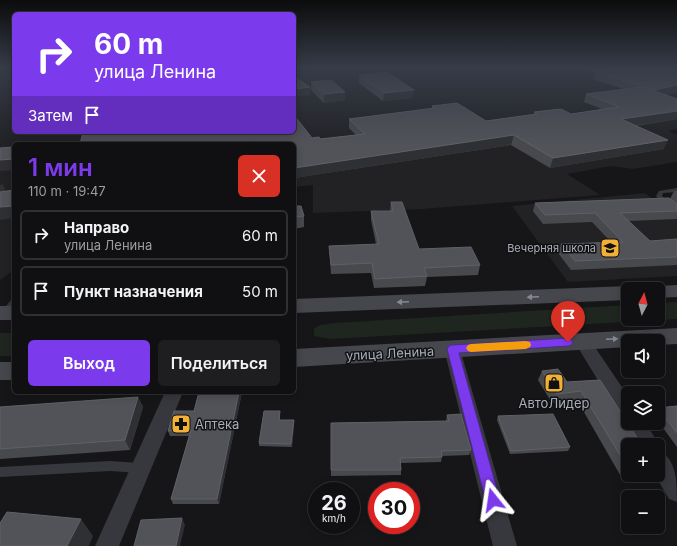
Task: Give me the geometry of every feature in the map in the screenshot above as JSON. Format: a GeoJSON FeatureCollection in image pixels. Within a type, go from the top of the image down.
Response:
{"type":"FeatureCollection","features":[{"type":"Feature","properties":{"kind":"main road"},"geometry":{"type":"LineString","coordinates":[[665,292],[677,291]]}},
{"type":"Feature","properties":{"kind":"main road"},"geometry":{"type":"LineString","coordinates":[[296,306],[621,293]]}},
{"type":"Feature","properties":{"kind":"main road","name":"улица Ленина"},"geometry":{"type":"LineString","coordinates":[[296,358],[677,336]]}},
{"type":"Feature","properties":{"kind":"main road"},"geometry":{"type":"LineString","coordinates":[[0,371],[12,371]]}},
{"type":"Feature","properties":{"kind":"street"},"geometry":{"type":"LineString","coordinates":[[582,341],[621,401]]}},
{"type":"Feature","properties":{"kind":"street"},"geometry":{"type":"LineString","coordinates":[[452,349],[505,546]]}},
{"type":"Feature","properties":{"kind":"street"},"geometry":{"type":"LineString","coordinates":[[107,546],[173,394]]}},
{"type":"Feature","properties":{"kind":"street"},"geometry":{"type":"LineString","coordinates":[[665,471],[677,491]]}},
{"type":"Feature","properties":{"kind":"lane"},"geometry":{"type":"LineString","coordinates":[[677,190],[661,192],[659,196],[677,212]]}},
{"type":"Feature","properties":{"kind":"lane"},"geometry":{"type":"LineString","coordinates":[[0,472],[110,466],[141,468]]}},
{"type":"Feature","properties":{"kind":"shaded area"},"geometry":{"type":"Polygon","coordinates":[[[0,93],[12,93],[12,134],[296,134],[296,93],[677,93],[677,129],[668,131],[677,135],[677,162],[633,169],[611,166],[567,174],[600,195],[422,209],[313,213],[313,185],[296,187],[296,142],[12,142],[12,271],[0,280],[0,93]]]}},
{"type":"Feature","properties":{"kind":"shaded area","name":"Вечерняя школа"},"geometry":{"type":"Polygon","coordinates":[[[645,193],[677,220],[677,276],[568,282],[512,206],[645,193]]]}},
{"type":"Feature","properties":{"kind":"shaded area"},"geometry":{"type":"Polygon","coordinates":[[[677,302],[677,319],[665,320],[665,303],[677,302]]]}},
{"type":"Feature","properties":{"kind":"shaded area"},"geometry":{"type":"Polygon","coordinates":[[[621,305],[621,322],[330,339],[314,336],[314,329],[320,325],[621,305]]]}},
{"type":"Feature","properties":{"kind":"shaded area"},"geometry":{"type":"Polygon","coordinates":[[[0,333],[12,333],[12,356],[0,356],[0,333]]]}},
{"type":"Feature","properties":{"kind":"building"},"geometry":{"type":"Polygon","coordinates":[[[661,93],[677,99],[677,111],[621,119],[668,140],[553,158],[514,135],[296,168],[296,142],[80,142],[82,134],[296,134],[296,118],[312,138],[319,137],[320,139],[365,134],[349,119],[435,108],[432,106],[457,103],[486,121],[537,114],[534,112],[561,109],[571,114],[619,107],[586,94],[661,93]]]}},
{"type":"Feature","properties":{"kind":"building"},"geometry":{"type":"Polygon","coordinates":[[[12,147],[12,159],[0,160],[0,148],[12,147]]]}},
{"type":"Feature","properties":{"kind":"building"},"geometry":{"type":"Polygon","coordinates":[[[12,190],[12,206],[0,207],[0,192],[12,190]]]}},
{"type":"Feature","properties":{"kind":"building"},"geometry":{"type":"Polygon","coordinates":[[[669,198],[677,204],[677,211],[620,213],[650,241],[677,239],[677,257],[575,261],[561,244],[623,242],[595,213],[545,215],[535,203],[669,198]]]}},
{"type":"Feature","properties":{"kind":"building"},"geometry":{"type":"Polygon","coordinates":[[[391,202],[402,202],[419,249],[471,247],[480,265],[424,268],[427,276],[375,279],[372,263],[331,265],[329,246],[379,244],[371,211],[393,211],[391,202]]]}},
{"type":"Feature","properties":{"kind":"building"},"geometry":{"type":"Polygon","coordinates":[[[296,206],[301,206],[304,216],[296,217],[296,206]]]}},
{"type":"Feature","properties":{"kind":"building"},"geometry":{"type":"Polygon","coordinates":[[[558,369],[567,382],[600,380],[621,412],[621,430],[632,430],[637,438],[621,438],[621,457],[581,391],[557,394],[542,371],[558,369]]]}},
{"type":"Feature","properties":{"kind":"building"},"geometry":{"type":"Polygon","coordinates":[[[198,394],[239,394],[217,499],[171,499],[191,430],[168,431],[174,411],[194,411],[198,394]]]}},
{"type":"Feature","properties":{"kind":"building"},"geometry":{"type":"Polygon","coordinates":[[[138,397],[125,440],[0,449],[0,407],[138,397]]]}},
{"type":"Feature","properties":{"kind":"building"},"geometry":{"type":"Polygon","coordinates":[[[677,406],[677,433],[665,417],[665,407],[677,406]]]}},
{"type":"Feature","properties":{"kind":"building"},"geometry":{"type":"Polygon","coordinates":[[[264,411],[280,411],[279,420],[294,420],[291,444],[259,443],[264,411]]]}},
{"type":"Feature","properties":{"kind":"building"},"geometry":{"type":"Polygon","coordinates":[[[461,414],[471,450],[441,451],[442,457],[400,458],[401,470],[331,470],[331,423],[449,421],[447,415],[461,414]]]}},
{"type":"Feature","properties":{"kind":"building"},"geometry":{"type":"Polygon","coordinates":[[[553,414],[570,447],[511,451],[498,416],[553,414]]]}},
{"type":"Feature","properties":{"kind":"building"},"geometry":{"type":"Polygon","coordinates":[[[7,512],[81,519],[67,546],[0,546],[0,523],[7,512]]]}},
{"type":"Feature","properties":{"kind":"building"},"geometry":{"type":"Polygon","coordinates":[[[182,518],[176,546],[134,546],[141,520],[182,518]]]}},
{"type":"Feature","properties":{"kind":"slow traffic"},"geometry":{"type":"LineString","coordinates":[[471,348],[526,345]]}},
{"type":"Feature","properties":{"kind":"place","name":"Вечерняя школа"},"geometry":{"type":"Point","coordinates":[610,248]}},
{"type":"Feature","properties":{"kind":"place","name":"АвтоЛидер"},"geometry":{"type":"Point","coordinates":[554,383]}},
{"type":"Feature","properties":{"kind":"place","name":"Аптека"},"geometry":{"type":"Point","coordinates":[181,424]}},
{"type":"Feature","properties":{"kind":"route"},"geometry":{"type":"LineString","coordinates":[[493,500],[452,349],[568,342]]}}]}
